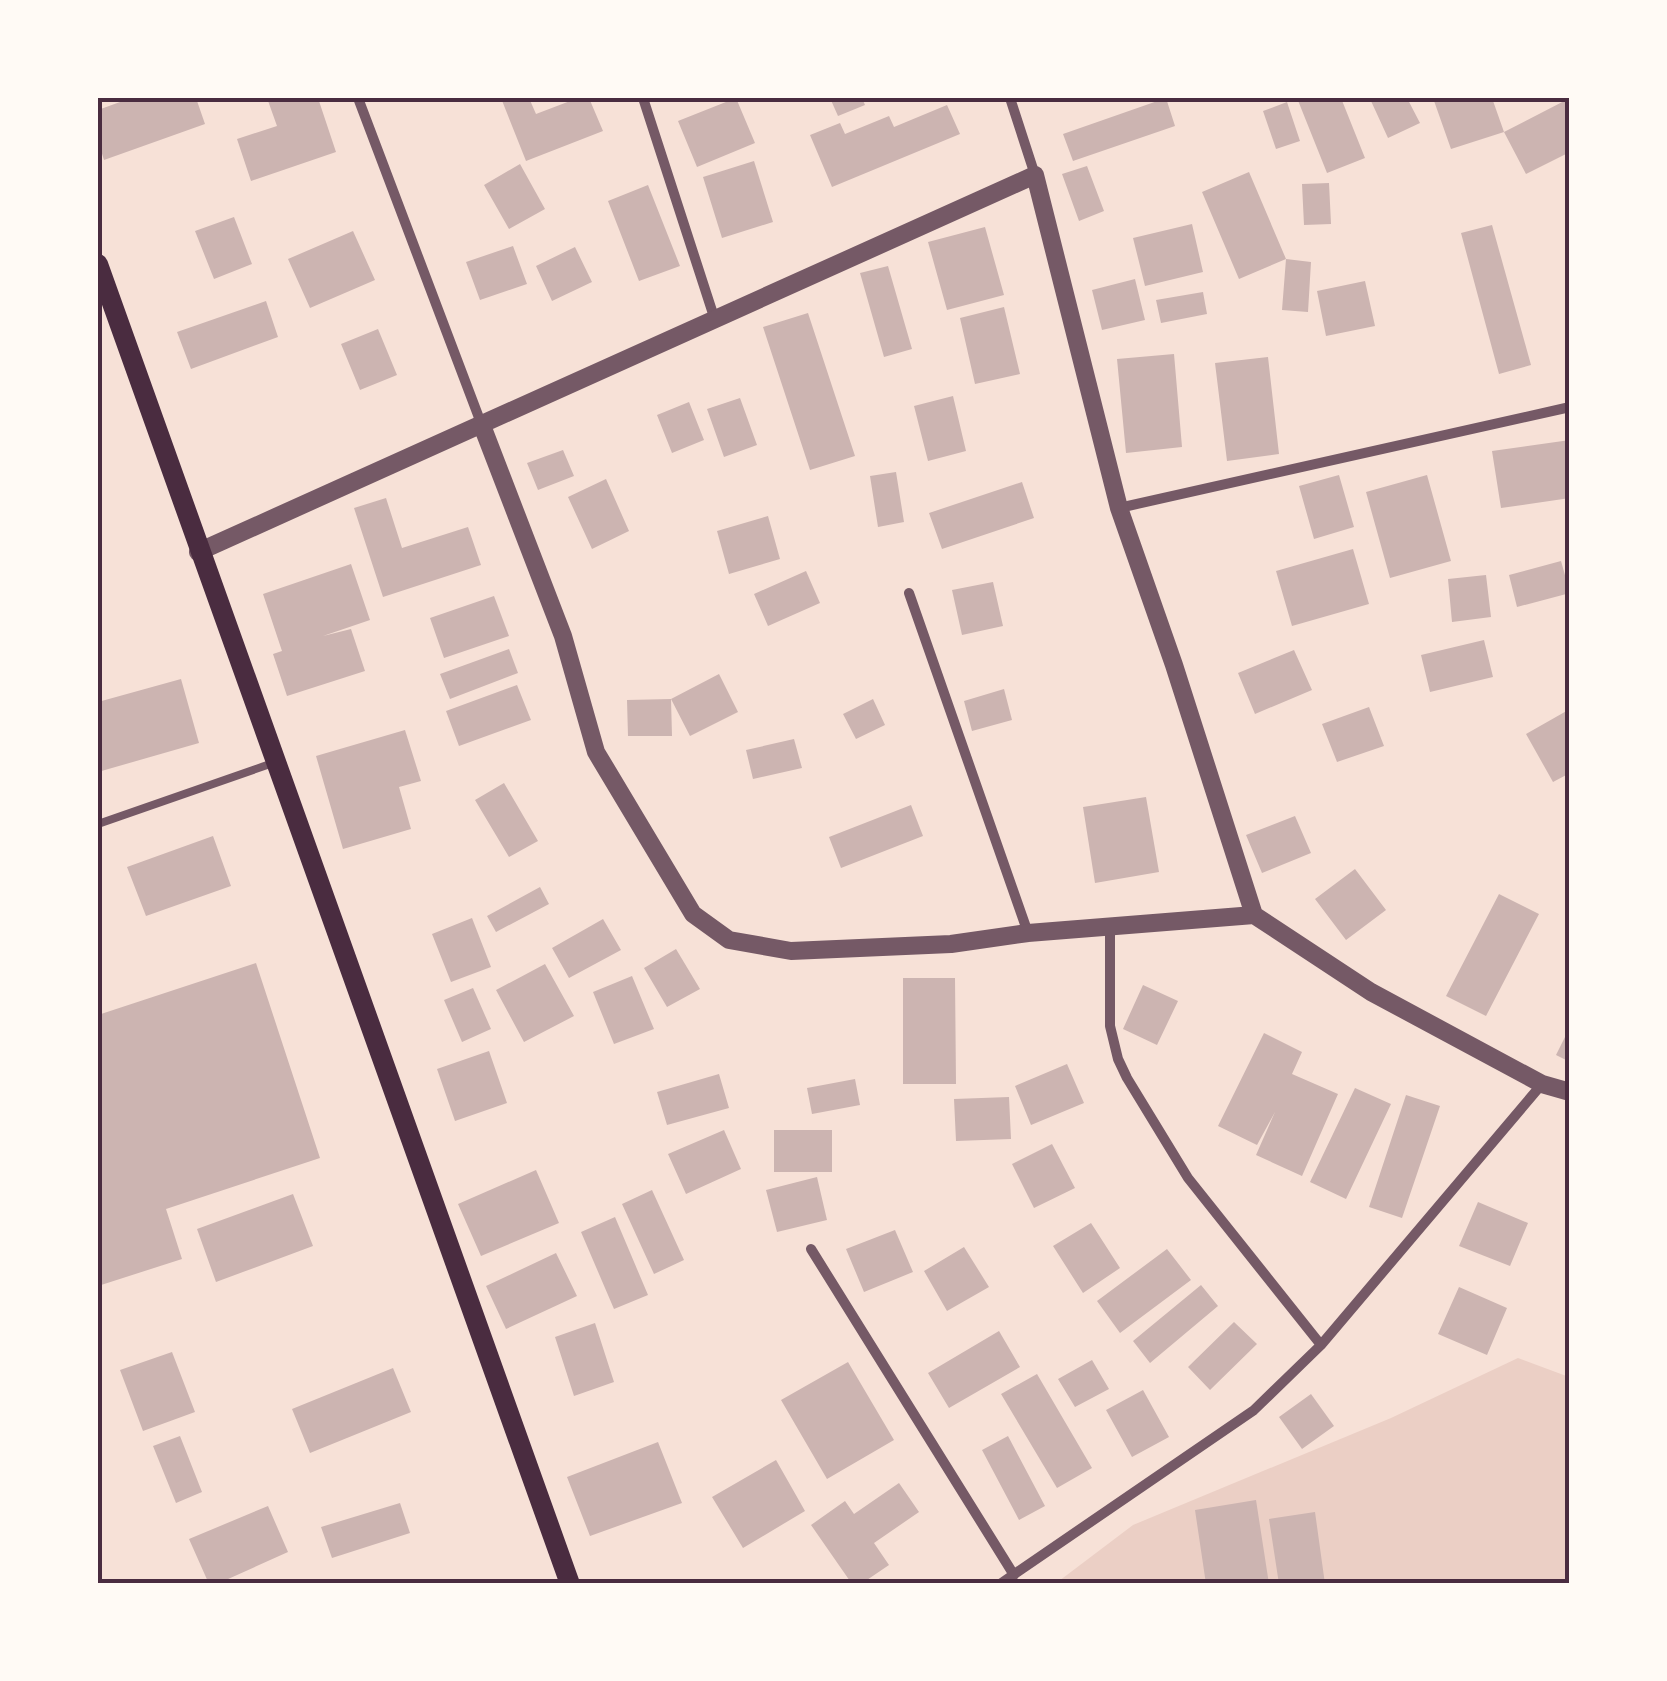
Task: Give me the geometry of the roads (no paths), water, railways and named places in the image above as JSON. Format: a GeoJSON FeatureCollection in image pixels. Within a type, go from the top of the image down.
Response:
{"type":"FeatureCollection","features":[{"type":"Feature","properties":{"kind":"main road"},"geometry":{"type":"LineString","coordinates":[[98,264],[570,1584]]}},
{"type":"Feature","properties":{"kind":"street"},"geometry":{"type":"LineString","coordinates":[[358,98],[563,636],[596,752],[693,914],[729,940],[790,951],[951,944],[1110,925],[1254,915],[1371,992],[1542,1084],[1570,1092]]}},
{"type":"Feature","properties":{"kind":"street"},"geometry":{"type":"LineString","coordinates":[[643,98],[714,320]]}},
{"type":"Feature","properties":{"kind":"street"},"geometry":{"type":"LineString","coordinates":[[1010,98],[1035,175],[1119,508],[1254,915]]}},
{"type":"Feature","properties":{"kind":"street"},"geometry":{"type":"LineString","coordinates":[[198,552],[1035,175]]}},
{"type":"Feature","properties":{"kind":"street"},"geometry":{"type":"LineString","coordinates":[[1119,508],[1570,407]]}},
{"type":"Feature","properties":{"kind":"street"},"geometry":{"type":"LineString","coordinates":[[909,592],[1028,933]]}},
{"type":"Feature","properties":{"kind":"street"},"geometry":{"type":"LineString","coordinates":[[1110,925],[1110,1026],[1126,1078],[1188,1178],[1321,1345]]}},
{"type":"Feature","properties":{"kind":"street"},"geometry":{"type":"LineString","coordinates":[[1000,1584],[1254,1410],[1321,1345],[1542,1084]]}},
{"type":"Feature","properties":{"kind":"street"},"geometry":{"type":"LineString","coordinates":[[811,1250],[1014,1575]]}},
{"type":"Feature","properties":{"kind":"lane"},"geometry":{"type":"LineString","coordinates":[[98,824],[274,762]]}}]}
